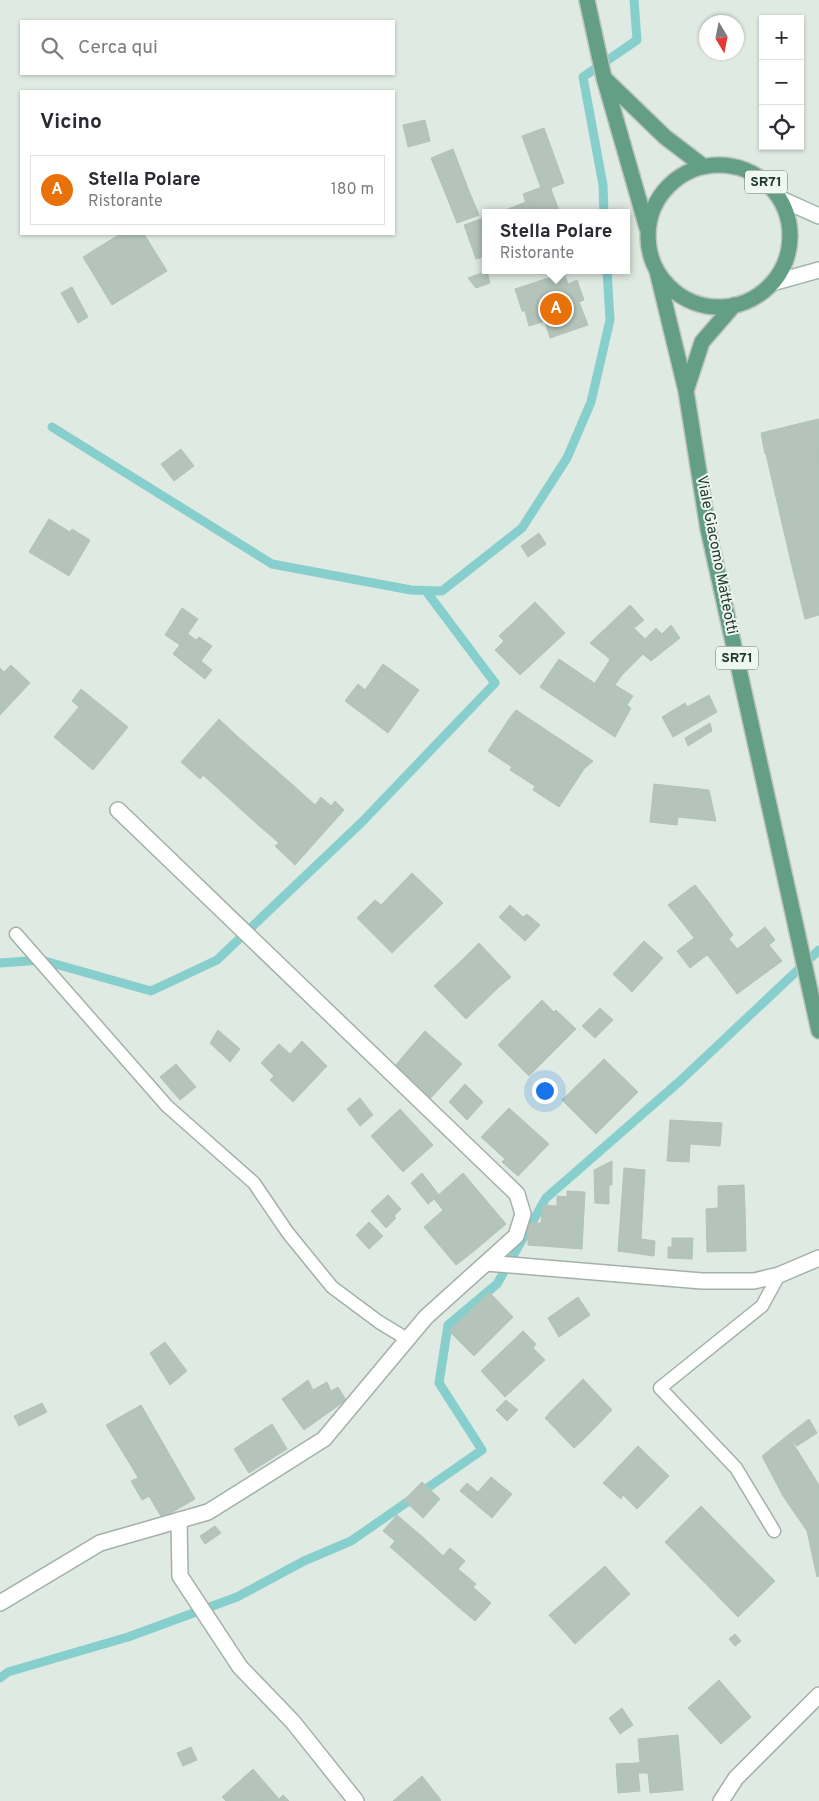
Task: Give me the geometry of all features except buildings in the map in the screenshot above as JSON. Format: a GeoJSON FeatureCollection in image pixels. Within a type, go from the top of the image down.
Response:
{"type":"FeatureCollection","features":[{"type":"Feature","properties":{"kind":"main road","name":"Viale Giacomo Matteotti"},"geometry":{"type":"LineString","coordinates":[[588,1],[604,78],[648,229],[649,251],[657,272],[686,391],[708,529],[819,1031]]}},
{"type":"Feature","properties":{"kind":"main road"},"geometry":{"type":"LineString","coordinates":[[604,78],[665,137],[703,166]]}},
{"type":"Feature","properties":{"kind":"main road","name":"Viale Giacomo Matteotti"},"geometry":{"type":"LineString","coordinates":[[648,229],[653,207],[665,188],[682,174],[703,166],[726,165],[748,170],[766,182],[780,199],[788,220],[790,243],[784,264],[772,283],[755,297],[734,305],[712,306],[690,301],[671,289],[657,272]]}},
{"type":"Feature","properties":{"kind":"main road","name":"Viale Giacomo Matteotti"},"geometry":{"type":"LineString","coordinates":[[686,391],[702,342],[734,305]]}},
{"type":"Feature","properties":{"kind":"street"},"geometry":{"type":"LineString","coordinates":[[780,199],[819,216]]}},
{"type":"Feature","properties":{"kind":"street"},"geometry":{"type":"LineString","coordinates":[[772,283],[819,270]]}},
{"type":"Feature","properties":{"kind":"street"},"geometry":{"type":"LineString","coordinates":[[0,1603],[100,1542],[208,1512],[324,1439],[426,1317],[516,1236],[523,1214],[517,1194],[118,810]]}},
{"type":"Feature","properties":{"kind":"street"},"geometry":{"type":"LineString","coordinates":[[486,1263],[702,1281],[754,1281],[779,1275],[819,1258]]}},
{"type":"Feature","properties":{"kind":"street"},"geometry":{"type":"LineString","coordinates":[[179,1520],[180,1576],[240,1667],[293,1722],[356,1801]]}},
{"type":"Feature","properties":{"kind":"street"},"geometry":{"type":"LineString","coordinates":[[721,1801],[736,1778],[819,1696]]}},
{"type":"Feature","properties":{"kind":"lane"},"geometry":{"type":"LineString","coordinates":[[16,934],[167,1106],[254,1183],[288,1233],[332,1287],[407,1340]]}},
{"type":"Feature","properties":{"kind":"lane"},"geometry":{"type":"LineString","coordinates":[[774,1532],[736,1468],[660,1388],[762,1306],[779,1275]]}},
{"type":"Feature","properties":{"kind":"waterway"},"geometry":{"type":"LineString","coordinates":[[604,209],[603,185],[583,77],[637,40],[634,0]]}},
{"type":"Feature","properties":{"kind":"waterway"},"geometry":{"type":"LineString","coordinates":[[52,427],[272,564],[411,590],[442,591],[522,528],[567,458],[591,402],[610,320],[607,274]]}},
{"type":"Feature","properties":{"kind":"waterway"},"geometry":{"type":"LineString","coordinates":[[0,963],[41,960],[151,991],[217,960],[362,822],[495,683],[426,591]]}},
{"type":"Feature","properties":{"kind":"waterway"},"geometry":{"type":"LineString","coordinates":[[0,1678],[8,1672],[128,1637],[237,1597],[304,1561],[351,1541],[482,1450],[439,1383],[448,1325],[497,1284],[546,1198],[680,1081],[819,950]]}},
{"type":"Feature","properties":{"kind":"place","name":"Stella Polare"},"geometry":{"type":"Point","coordinates":[556,309]}}]}
